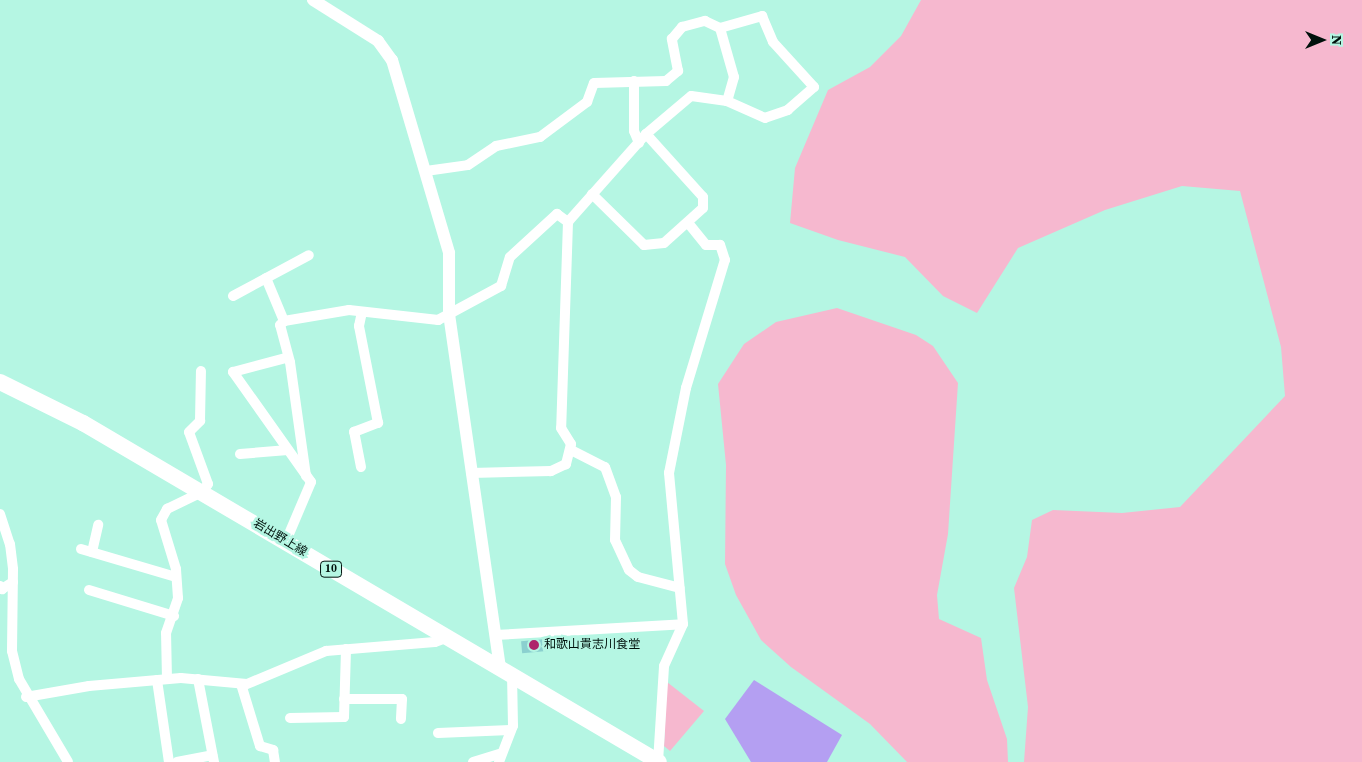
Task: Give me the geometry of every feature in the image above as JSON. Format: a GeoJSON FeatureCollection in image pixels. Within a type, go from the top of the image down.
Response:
{"type":"FeatureCollection","features":[{"type":"Feature","properties":{"kind":"main road","name":"岩出野上線"},"geometry":{"type":"LineString","coordinates":[[0,382],[38,398],[202,492],[446,638],[506,671],[659,762]]}},
{"type":"Feature","properties":{"kind":"street"},"geometry":{"type":"LineString","coordinates":[[313,0],[385,48],[426,171],[449,253],[449,314],[495,635],[506,671],[511,730],[499,758],[473,762]]}},
{"type":"Feature","properties":{"kind":"street"},"geometry":{"type":"LineString","coordinates":[[426,171],[468,165],[496,146],[540,137],[587,102],[594,83],[666,81],[678,71],[672,39],[682,27],[705,21],[720,28],[762,16],[773,42],[814,87],[788,110],[765,118],[727,101],[691,96],[646,134],[568,222],[561,428],[571,450],[605,467],[616,497],[615,540],[628,570],[638,577],[680,588]]}},
{"type":"Feature","properties":{"kind":"street"},"geometry":{"type":"LineString","coordinates":[[720,28],[734,77],[727,101]]}},
{"type":"Feature","properties":{"kind":"street"},"geometry":{"type":"LineString","coordinates":[[634,81],[634,132],[639,143]]}},
{"type":"Feature","properties":{"kind":"street"},"geometry":{"type":"LineString","coordinates":[[592,194],[644,245],[664,243],[703,208],[703,197],[646,134]]}},
{"type":"Feature","properties":{"kind":"street"},"geometry":{"type":"LineString","coordinates":[[306,476],[290,362],[286,358],[280,325],[284,321],[349,310],[438,320],[501,286],[510,256],[557,214],[568,222]]}},
{"type":"Feature","properties":{"kind":"street"},"geometry":{"type":"LineString","coordinates":[[659,762],[664,666],[683,624],[669,473],[686,388],[725,260],[720,245],[706,245],[688,223]]}},
{"type":"Feature","properties":{"kind":"street"},"geometry":{"type":"LineString","coordinates":[[233,296],[309,255]]}},
{"type":"Feature","properties":{"kind":"street"},"geometry":{"type":"LineString","coordinates":[[266,278],[284,321]]}},
{"type":"Feature","properties":{"kind":"street"},"geometry":{"type":"LineString","coordinates":[[361,467],[354,432],[378,423],[359,326],[362,312]]}},
{"type":"Feature","properties":{"kind":"street"},"geometry":{"type":"LineString","coordinates":[[286,358],[233,372],[311,482],[286,541]]}},
{"type":"Feature","properties":{"kind":"street"},"geometry":{"type":"LineString","coordinates":[[169,762],[162,679],[166,633],[174,616],[176,577],[161,520],[167,509],[202,492],[208,484],[189,432],[200,421],[201,371]]}},
{"type":"Feature","properties":{"kind":"street"},"geometry":{"type":"LineString","coordinates":[[240,454],[288,450]]}},
{"type":"Feature","properties":{"kind":"street"},"geometry":{"type":"LineString","coordinates":[[471,474],[560,469],[566,464],[571,450]]}},
{"type":"Feature","properties":{"kind":"street"},"geometry":{"type":"LineString","coordinates":[[0,514],[10,544],[13,582],[12,652],[26,697],[68,762]]}},
{"type":"Feature","properties":{"kind":"street"},"geometry":{"type":"LineString","coordinates":[[92,552],[98,525]]}},
{"type":"Feature","properties":{"kind":"street"},"geometry":{"type":"LineString","coordinates":[[81,549],[176,577]]}},
{"type":"Feature","properties":{"kind":"street"},"geometry":{"type":"LineString","coordinates":[[0,586],[2,589],[13,582]]}},
{"type":"Feature","properties":{"kind":"street"},"geometry":{"type":"LineString","coordinates":[[89,590],[174,616]]}},
{"type":"Feature","properties":{"kind":"street"},"geometry":{"type":"LineString","coordinates":[[495,635],[683,624]]}},
{"type":"Feature","properties":{"kind":"street"},"geometry":{"type":"LineString","coordinates":[[26,697],[162,679],[198,679],[241,684],[326,651],[435,642],[446,638]]}},
{"type":"Feature","properties":{"kind":"street"},"geometry":{"type":"LineString","coordinates":[[290,718],[344,717],[346,649]]}},
{"type":"Feature","properties":{"kind":"street"},"geometry":{"type":"LineString","coordinates":[[177,762],[213,759],[198,679]]}},
{"type":"Feature","properties":{"kind":"street"},"geometry":{"type":"LineString","coordinates":[[241,684],[260,746],[273,750],[275,762]]}},
{"type":"Feature","properties":{"kind":"street"},"geometry":{"type":"LineString","coordinates":[[344,699],[402,699],[401,719]]}},
{"type":"Feature","properties":{"kind":"street"},"geometry":{"type":"LineString","coordinates":[[438,734],[511,730]]}},
{"type":"Feature","properties":{"kind":"shaded area"},"geometry":{"type":"Polygon","coordinates":[[[921,0],[1362,0],[1362,762],[1024,762],[1028,707],[1014,588],[1027,557],[1032,520],[1053,510],[1122,513],[1180,507],[1285,396],[1281,347],[1240,191],[1182,186],[1105,210],[1018,248],[977,313],[943,296],[905,257],[838,240],[790,223],[795,168],[828,90],[870,67],[901,36],[921,0]]]}},
{"type":"Feature","properties":{"kind":"shaded area"},"geometry":{"type":"Polygon","coordinates":[[[837,308],[916,335],[933,346],[958,383],[948,534],[937,595],[939,619],[981,638],[987,680],[1007,739],[1008,762],[907,762],[870,724],[791,667],[761,640],[736,595],[725,564],[726,465],[718,384],[744,344],[776,322],[837,308]]]}},
{"type":"Feature","properties":{"kind":"shaded area"},"geometry":{"type":"Polygon","coordinates":[[[754,680],[842,735],[827,762],[751,762],[725,719],[754,680]]]}},
{"type":"Feature","properties":{"kind":"shaded area"},"geometry":{"type":"Polygon","coordinates":[[[667,682],[704,711],[670,751],[664,746],[667,682]]]}},
{"type":"Feature","properties":{"kind":"building","name":"和歌山貴志川食堂"},"geometry":{"type":"Polygon","coordinates":[[[546,639],[547,651],[522,653],[521,641],[546,639]]]}},
{"type":"Feature","properties":{"kind":"place","name":"和歌山貴志川食堂"},"geometry":{"type":"Point","coordinates":[534,645]}}]}
